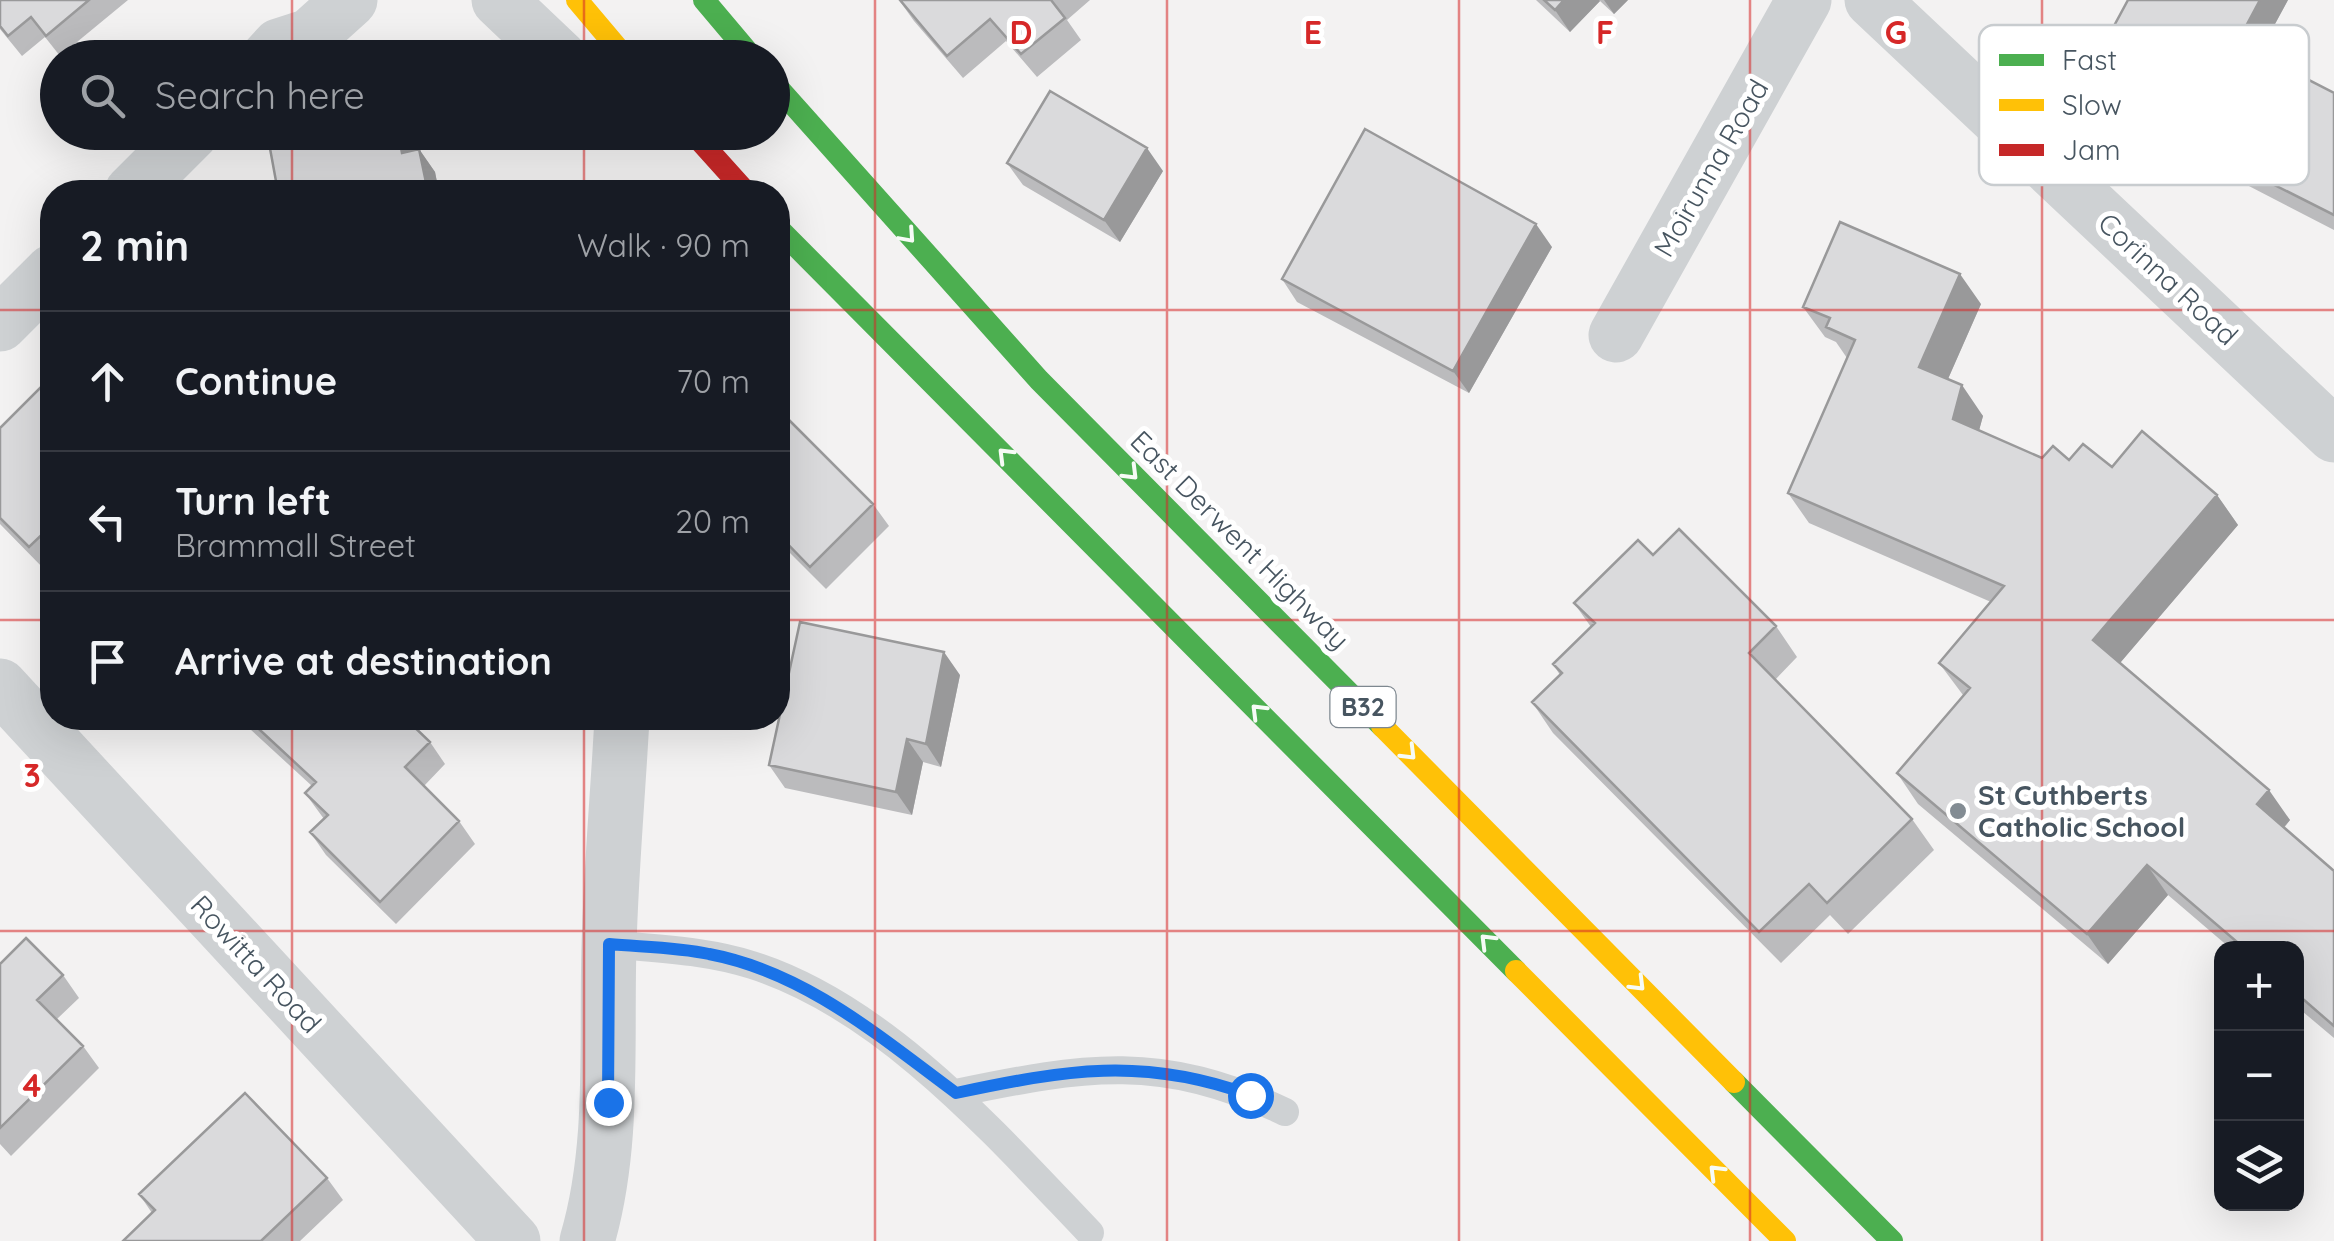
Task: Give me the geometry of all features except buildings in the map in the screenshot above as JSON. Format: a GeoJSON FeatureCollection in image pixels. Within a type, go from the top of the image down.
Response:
{"type":"FeatureCollection","features":[{"type":"Feature","properties":{"kind":"main road"},"geometry":{"type":"LineString","coordinates":[[576,0],[610,40]]}},
{"type":"Feature","properties":{"kind":"main road"},"geometry":{"type":"LineString","coordinates":[[704,0],[738,40]]}},
{"type":"Feature","properties":{"kind":"main road","name":"East Derwent Highway"},"geometry":{"type":"LineString","coordinates":[[790,101],[1039,380],[1892,1241]]}},
{"type":"Feature","properties":{"kind":"main road","name":"B32"},"geometry":{"type":"LineString","coordinates":[[790,240],[1785,1241]]}},
{"type":"Feature","properties":{"kind":"street"},"geometry":{"type":"LineString","coordinates":[[284,34],[310,36],[350,0]]}},
{"type":"Feature","properties":{"kind":"street"},"geometry":{"type":"LineString","coordinates":[[499,0],[541,40]]}},
{"type":"Feature","properties":{"kind":"street","name":"Moirunna Road"},"geometry":{"type":"LineString","coordinates":[[1616,335],[1804,0]]}},
{"type":"Feature","properties":{"kind":"street","name":"Corinna Road"},"geometry":{"type":"LineString","coordinates":[[1872,0],[1979,101]]}},
{"type":"Feature","properties":{"kind":"street"},"geometry":{"type":"LineString","coordinates":[[144,180],[174,150]]}},
{"type":"Feature","properties":{"kind":"street","name":"Corinna Road"},"geometry":{"type":"LineString","coordinates":[[2069,185],[2334,434]]}},
{"type":"Feature","properties":{"kind":"street"},"geometry":{"type":"LineString","coordinates":[[0,324],[40,284]]}},
{"type":"Feature","properties":{"kind":"street","name":"Rowitta Road"},"geometry":{"type":"LineString","coordinates":[[0,686],[40,729]]}},
{"type":"Feature","properties":{"kind":"street","name":"Rowitta Road"},"geometry":{"type":"LineString","coordinates":[[41,730],[512,1241]]}},
{"type":"Feature","properties":{"kind":"street"},"geometry":{"type":"LineString","coordinates":[[587,1241],[602,1163],[608,1102],[609,944],[621,730]]}},
{"type":"Feature","properties":{"kind":"lane"},"geometry":{"type":"LineString","coordinates":[[609,944],[708,953],[794,982],[841,1008],[956,1093],[1090,1233]]}},
{"type":"Feature","properties":{"kind":"lane"},"geometry":{"type":"LineString","coordinates":[[956,1093],[1056,1072],[1110,1067],[1210,1081],[1285,1112]]}},
{"type":"Feature","properties":{"kind":"traffic: fast"},"geometry":{"type":"LineString","coordinates":[[704,0],[738,40]]}},
{"type":"Feature","properties":{"kind":"traffic: fast"},"geometry":{"type":"LineString","coordinates":[[790,101],[1039,380],[1382,726]]}},
{"type":"Feature","properties":{"kind":"traffic: fast"},"geometry":{"type":"LineString","coordinates":[[790,240],[1516,971]]}},
{"type":"Feature","properties":{"kind":"traffic: fast"},"geometry":{"type":"LineString","coordinates":[[1734,1082],[1892,1241]]}},
{"type":"Feature","properties":{"kind":"traffic: slow"},"geometry":{"type":"LineString","coordinates":[[577,0],[611,40]]}},
{"type":"Feature","properties":{"kind":"traffic: slow"},"geometry":{"type":"LineString","coordinates":[[1382,726],[1734,1082]]}},
{"type":"Feature","properties":{"kind":"traffic: slow"},"geometry":{"type":"LineString","coordinates":[[1516,971],[1785,1241]]}},
{"type":"Feature","properties":{"kind":"traffic: jam"},"geometry":{"type":"LineString","coordinates":[[708,150],[735,180]]}},
{"type":"Feature","properties":{"kind":"place","name":"St Cuthberts Catholic School"},"geometry":{"type":"Point","coordinates":[1958,811]}},
{"type":"Feature","properties":{"kind":"route"},"geometry":{"type":"LineString","coordinates":[[608,1102],[609,944],[708,953],[794,982],[841,1008],[956,1093],[1056,1072],[1110,1067],[1159,1070],[1250,1095]]}}]}
